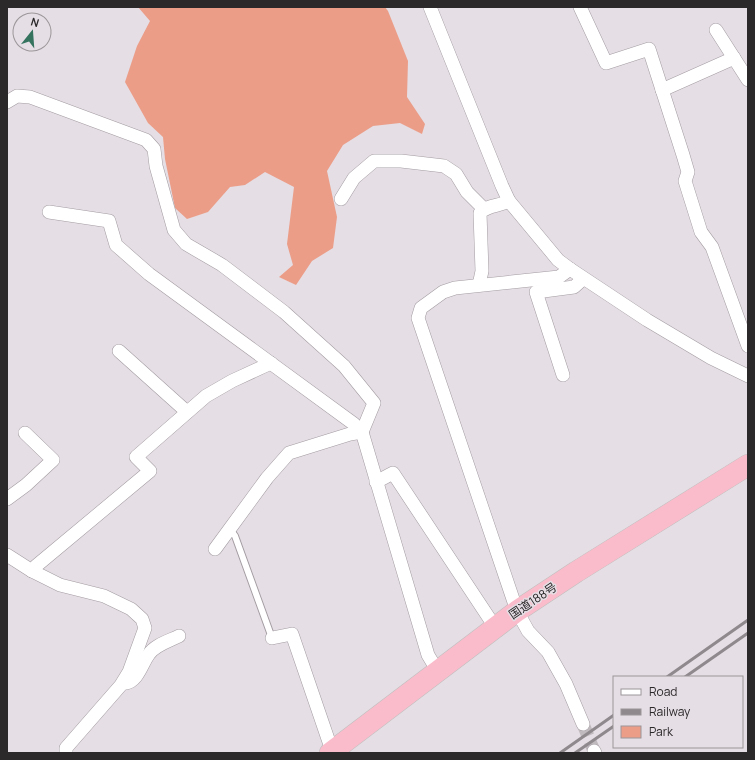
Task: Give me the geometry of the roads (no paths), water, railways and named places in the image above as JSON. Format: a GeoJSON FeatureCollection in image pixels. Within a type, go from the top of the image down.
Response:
{"type":"FeatureCollection","features":[{"type":"Feature","properties":{"kind":"highway","name":"国道188号"},"geometry":{"type":"LineString","coordinates":[[332,751],[437,670],[517,611],[576,572],[748,465]]}},
{"type":"Feature","properties":{"kind":"street"},"geometry":{"type":"LineString","coordinates":[[430,7],[495,171],[509,201],[558,260],[583,279],[641,316],[711,358],[748,376]]}},
{"type":"Feature","properties":{"kind":"street"},"geometry":{"type":"LineString","coordinates":[[580,7],[606,63],[649,49],[688,172],[685,181],[701,232],[712,247],[748,346]]}},
{"type":"Feature","properties":{"kind":"street"},"geometry":{"type":"LineString","coordinates":[[716,30],[748,80]]}},
{"type":"Feature","properties":{"kind":"street"},"geometry":{"type":"LineString","coordinates":[[662,90],[734,58]]}},
{"type":"Feature","properties":{"kind":"street"},"geometry":{"type":"LineString","coordinates":[[7,102],[17,96],[30,97],[146,140],[154,149],[156,166],[174,230],[186,244],[222,265],[284,312],[344,366],[374,403],[362,432]]}},
{"type":"Feature","properties":{"kind":"street"},"geometry":{"type":"LineString","coordinates":[[341,199],[354,178],[374,161],[401,161],[444,166],[456,174],[467,192],[484,209]]}},
{"type":"Feature","properties":{"kind":"street"},"geometry":{"type":"LineString","coordinates":[[479,285],[482,271],[480,213],[484,209],[509,201]]}},
{"type":"Feature","properties":{"kind":"street"},"geometry":{"type":"LineString","coordinates":[[49,212],[109,221],[116,245],[149,274],[354,424],[362,432],[428,655],[437,670]]}},
{"type":"Feature","properties":{"kind":"street"},"geometry":{"type":"LineString","coordinates":[[570,269],[559,277],[455,288],[443,292],[421,308],[418,318],[517,611],[528,631],[548,652],[566,684],[583,724]]}},
{"type":"Feature","properties":{"kind":"street"},"geometry":{"type":"LineString","coordinates":[[562,375],[536,292],[574,287],[583,279]]}},
{"type":"Feature","properties":{"kind":"street"},"geometry":{"type":"LineString","coordinates":[[119,351],[187,412]]}},
{"type":"Feature","properties":{"kind":"street"},"geometry":{"type":"LineString","coordinates":[[32,571],[36,566],[150,471],[136,457],[187,412],[206,396],[232,381],[271,363]]}},
{"type":"Feature","properties":{"kind":"street"},"geometry":{"type":"LineString","coordinates":[[215,549],[267,478],[289,453],[350,434],[362,432]]}},
{"type":"Feature","properties":{"kind":"street"},"geometry":{"type":"LineString","coordinates":[[7,499],[26,485],[52,460],[25,433]]}},
{"type":"Feature","properties":{"kind":"street"},"geometry":{"type":"LineString","coordinates":[[376,482],[394,473],[495,627]]}},
{"type":"Feature","properties":{"kind":"street"},"geometry":{"type":"LineString","coordinates":[[7,555],[32,571],[60,585],[104,596],[131,609],[142,619],[145,628],[129,672],[121,685],[66,748],[66,753]]}},
{"type":"Feature","properties":{"kind":"street"},"geometry":{"type":"LineString","coordinates":[[272,638],[292,634],[332,751]]}},
{"type":"Feature","properties":{"kind":"street"},"geometry":{"type":"LineString","coordinates":[[121,685],[130,683],[139,672],[153,649],[178,636]]}},
{"type":"Feature","properties":{"kind":"lane"},"geometry":{"type":"LineString","coordinates":[[230,529],[235,536],[272,638]]}},
{"type":"Feature","properties":{"kind":"tunnel"},"geometry":{"type":"LineString","coordinates":[[583,724],[594,751]]}},
{"type":"Feature","properties":{"kind":"railway"},"geometry":{"type":"LineString","coordinates":[[668,676],[748,620]]}},
{"type":"Feature","properties":{"kind":"railway"},"geometry":{"type":"LineString","coordinates":[[686,676],[748,633]]}},
{"type":"Feature","properties":{"kind":"railway"},"geometry":{"type":"LineString","coordinates":[[560,753],[613,716]]}},
{"type":"Feature","properties":{"kind":"railway"},"geometry":{"type":"LineString","coordinates":[[575,753],[613,727]]}}]}
